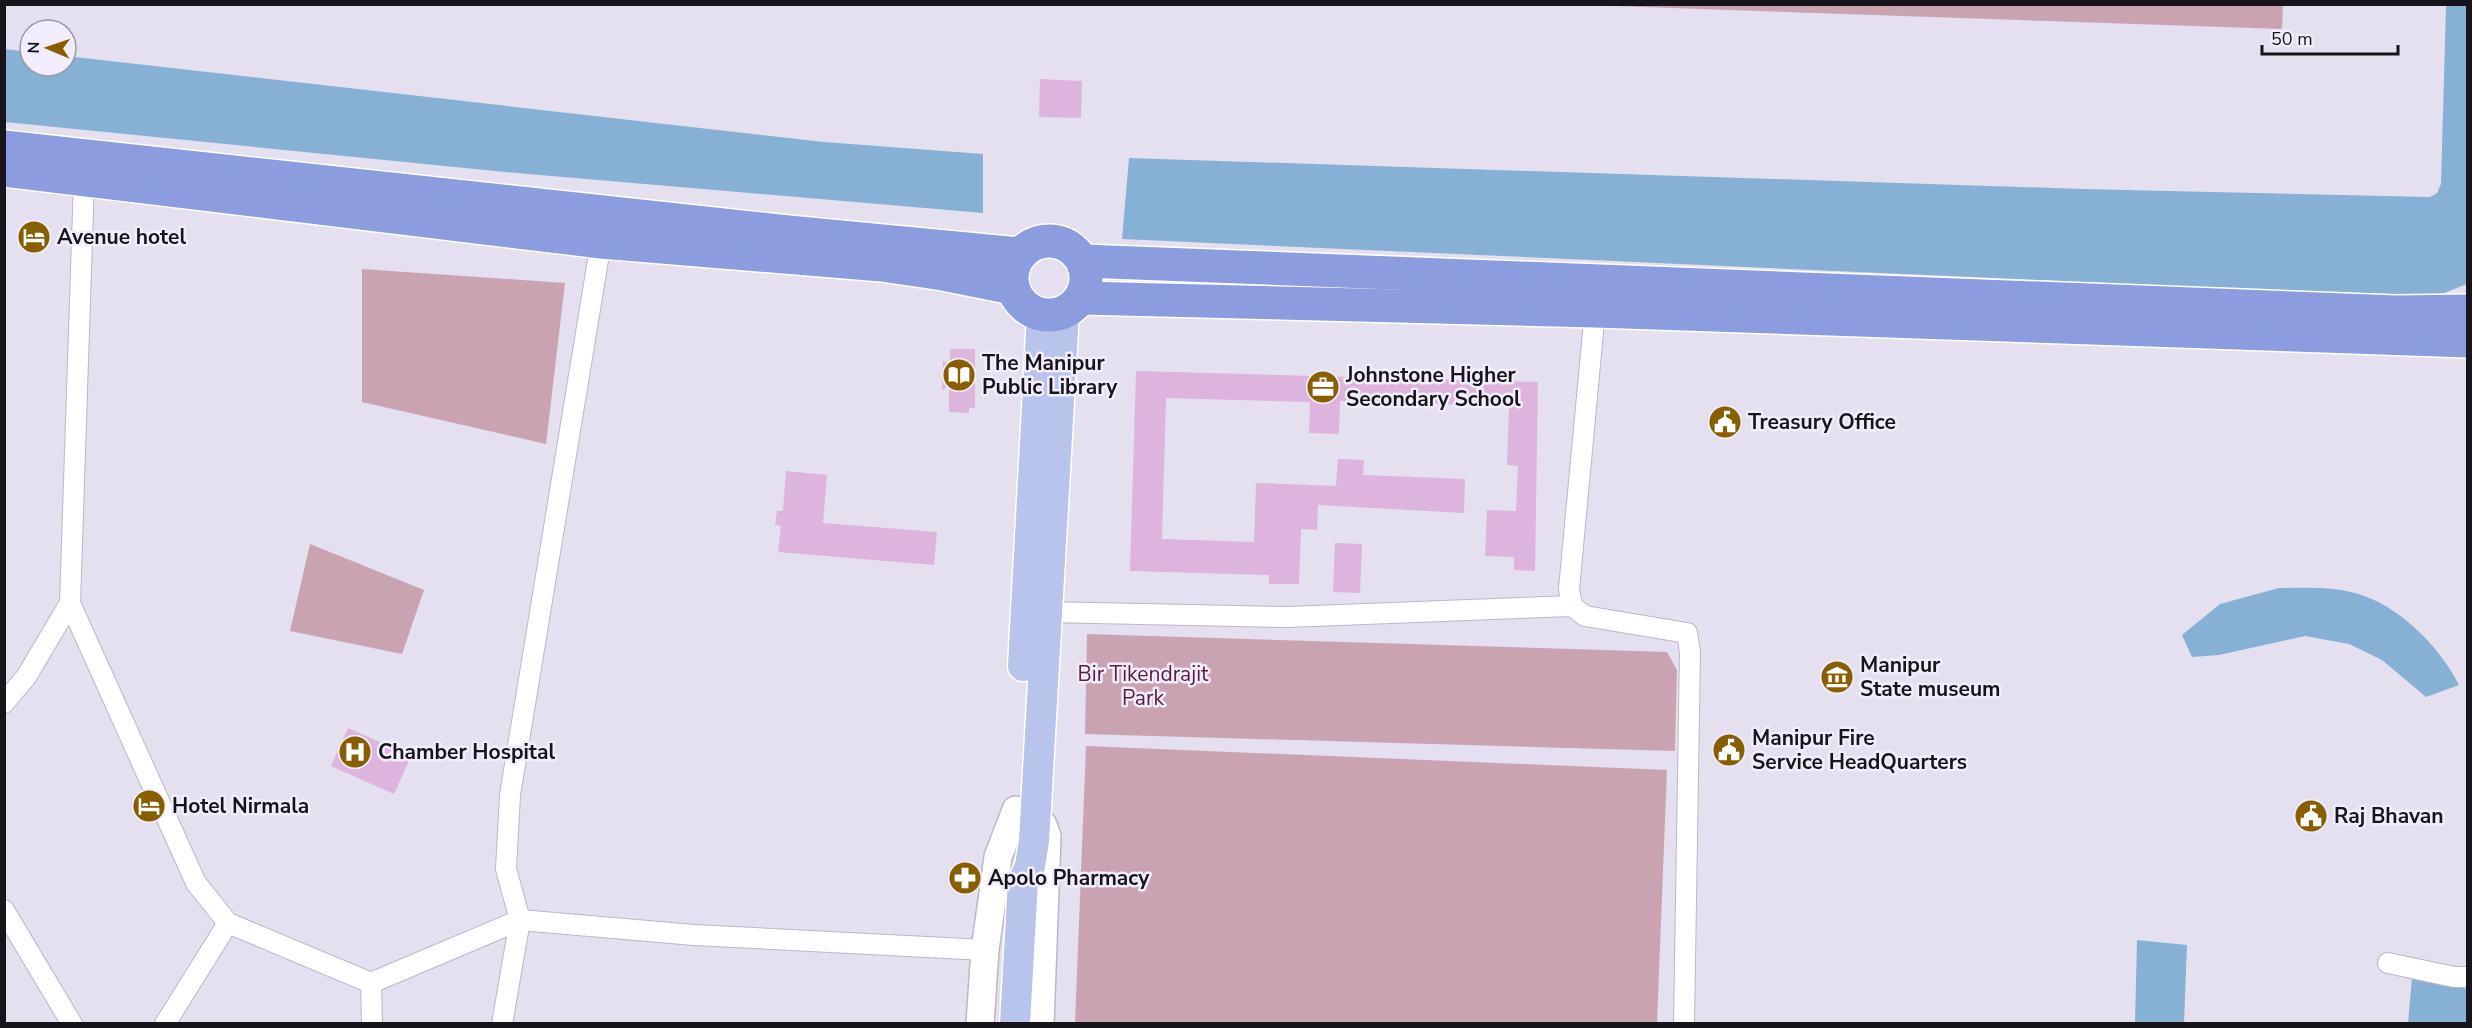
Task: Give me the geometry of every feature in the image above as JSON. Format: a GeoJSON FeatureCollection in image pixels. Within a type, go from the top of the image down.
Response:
{"type":"FeatureCollection","features":[{"type":"Feature","properties":{"kind":"highway"},"geometry":{"type":"LineString","coordinates":[[4,147],[764,230],[1021,254],[1041,242],[1052,240],[1076,251],[1083,261],[1087,280],[1063,309]]}},
{"type":"Feature","properties":{"kind":"highway"},"geometry":{"type":"LineString","coordinates":[[4,170],[601,242],[882,265],[944,274],[1013,288]]}},
{"type":"Feature","properties":{"kind":"highway"},"geometry":{"type":"LineString","coordinates":[[1021,254],[1012,276],[1013,288],[1024,306],[1063,309],[1595,311],[2468,341]]}},
{"type":"Feature","properties":{"kind":"highway"},"geometry":{"type":"LineString","coordinates":[[1083,261],[2396,312],[2468,311]]}},
{"type":"Feature","properties":{"kind":"highway"},"geometry":{"type":"LineString","coordinates":[[2396,312],[2468,291]]}},
{"type":"Feature","properties":{"kind":"main road"},"geometry":{"type":"LineString","coordinates":[[1015,1023],[1043,481],[1063,309]]}},
{"type":"Feature","properties":{"kind":"main road"},"geometry":{"type":"LineString","coordinates":[[1026,807],[1046,612],[1043,481]]}},
{"type":"Feature","properties":{"kind":"street"},"geometry":{"type":"LineString","coordinates":[[84,180],[70,603],[196,883],[228,923],[371,983],[520,920],[694,935],[985,950]]}},
{"type":"Feature","properties":{"kind":"street"},"geometry":{"type":"LineString","coordinates":[[502,1023],[520,920],[506,869],[510,795],[601,242]]}},
{"type":"Feature","properties":{"kind":"street"},"geometry":{"type":"LineString","coordinates":[[1572,606],[1569,589],[1595,311]]}},
{"type":"Feature","properties":{"kind":"street"},"geometry":{"type":"LineString","coordinates":[[4,703],[26,677],[70,603]]}},
{"type":"Feature","properties":{"kind":"street"},"geometry":{"type":"LineString","coordinates":[[1046,612],[1288,617],[1572,606],[1585,616],[1688,633],[1690,652],[1683,1023]]}},
{"type":"Feature","properties":{"kind":"street"},"geometry":{"type":"LineString","coordinates":[[980,1023],[985,950],[998,857],[1026,807],[1047,836],[1040,1023]]}},
{"type":"Feature","properties":{"kind":"street"},"geometry":{"type":"LineString","coordinates":[[4,910],[72,1023]]}},
{"type":"Feature","properties":{"kind":"street"},"geometry":{"type":"LineString","coordinates":[[165,1023],[228,923]]}},
{"type":"Feature","properties":{"kind":"street"},"geometry":{"type":"LineString","coordinates":[[2388,963],[2454,977],[2468,977]]}},
{"type":"Feature","properties":{"kind":"street"},"geometry":{"type":"LineString","coordinates":[[371,983],[372,1023]]}},
{"type":"Feature","properties":{"kind":"green space"},"geometry":{"type":"Polygon","coordinates":[[[1585,5],[2283,5],[2282,29],[1585,5]]]}},
{"type":"Feature","properties":{"kind":"green space"},"geometry":{"type":"Polygon","coordinates":[[[362,269],[565,283],[546,444],[362,402],[362,269]]]}},
{"type":"Feature","properties":{"kind":"green space"},"geometry":{"type":"Polygon","coordinates":[[[310,544],[424,590],[402,654],[290,631],[310,544]]]}},
{"type":"Feature","properties":{"kind":"green space","name":"Bir Tikendrajit Park"},"geometry":{"type":"Polygon","coordinates":[[[1087,634],[1667,652],[1677,670],[1675,751],[1085,734],[1087,634]]]}},
{"type":"Feature","properties":{"kind":"green space"},"geometry":{"type":"Polygon","coordinates":[[[1086,746],[1667,770],[1657,1023],[1075,1023],[1086,746]]]}},
{"type":"Feature","properties":{"kind":"water"},"geometry":{"type":"Polygon","coordinates":[[[2446,5],[2467,5],[2467,284],[2444,293],[2417,297],[1122,239],[1129,158],[2083,189],[2430,197],[2437,193],[2441,184],[2446,5]]]}},
{"type":"Feature","properties":{"kind":"water"},"geometry":{"type":"Polygon","coordinates":[[[5,49],[18,51],[18,78],[78,78],[78,57],[824,142],[983,154],[983,213],[505,172],[5,122],[5,49]]]}},
{"type":"Feature","properties":{"kind":"water"},"geometry":{"type":"Polygon","coordinates":[[[2279,588],[2323,588],[2346,591],[2381,604],[2408,622],[2432,645],[2459,685],[2426,697],[2382,660],[2349,644],[2305,636],[2219,655],[2192,657],[2182,635],[2220,604],[2279,588]]]}},
{"type":"Feature","properties":{"kind":"water"},"geometry":{"type":"Polygon","coordinates":[[[2137,940],[2187,945],[2184,1023],[2135,1023],[2137,940]]]}},
{"type":"Feature","properties":{"kind":"water"},"geometry":{"type":"Polygon","coordinates":[[[2412,977],[2467,989],[2467,1023],[2408,1024],[2412,977]]]}},
{"type":"Feature","properties":{"kind":"building"},"geometry":{"type":"Polygon","coordinates":[[[1040,79],[1082,81],[1081,118],[1039,117],[1040,79]]]}},
{"type":"Feature","properties":{"kind":"building","name":"The Manipur Public Library"},"geometry":{"type":"Polygon","coordinates":[[[950,349],[975,349],[975,408],[969,408],[969,413],[949,412],[949,386],[942,390],[943,361],[950,365],[950,349]]]}},
{"type":"Feature","properties":{"kind":"building"},"geometry":{"type":"Polygon","coordinates":[[[1136,371],[1538,382],[1535,571],[1514,570],[1514,557],[1485,556],[1487,510],[1516,511],[1518,466],[1507,465],[1509,406],[1340,401],[1339,434],[1309,433],[1310,402],[1166,398],[1162,539],[1254,542],[1256,483],[1336,486],[1338,459],[1364,460],[1363,475],[1465,479],[1464,513],[1318,505],[1317,530],[1301,529],[1299,584],[1269,584],[1269,575],[1130,571],[1136,371]]]}},
{"type":"Feature","properties":{"kind":"building"},"geometry":{"type":"Polygon","coordinates":[[[786,471],[827,475],[823,523],[937,532],[934,565],[778,552],[781,526],[775,525],[777,511],[783,511],[786,471]]]}},
{"type":"Feature","properties":{"kind":"building"},"geometry":{"type":"Polygon","coordinates":[[[1335,543],[1362,544],[1360,593],[1333,592],[1335,543]]]}},
{"type":"Feature","properties":{"kind":"building"},"geometry":{"type":"Polygon","coordinates":[[[348,728],[411,756],[394,794],[331,766],[348,728]]]}},
{"type":"Feature","properties":{"kind":"place","name":"Avenue hotel"},"geometry":{"type":"Point","coordinates":[34,237]}},
{"type":"Feature","properties":{"kind":"place","name":"The Manipur Public Library"},"geometry":{"type":"Point","coordinates":[959,375]}},
{"type":"Feature","properties":{"kind":"place","name":"Johnstone Higher Secondary School"},"geometry":{"type":"Point","coordinates":[1323,387]}},
{"type":"Feature","properties":{"kind":"place","name":"Treasury Office"},"geometry":{"type":"Point","coordinates":[1725,422]}},
{"type":"Feature","properties":{"kind":"place","name":"Manipur State museum"},"geometry":{"type":"Point","coordinates":[1837,677]}},
{"type":"Feature","properties":{"kind":"place","name":"Manipur Fire Service HeadQuarters"},"geometry":{"type":"Point","coordinates":[1729,750]}},
{"type":"Feature","properties":{"kind":"place","name":"Chamber Hospital"},"geometry":{"type":"Point","coordinates":[355,752]}},
{"type":"Feature","properties":{"kind":"place","name":"Hotel Nirmala"},"geometry":{"type":"Point","coordinates":[149,806]}},
{"type":"Feature","properties":{"kind":"place","name":"Raj Bhavan"},"geometry":{"type":"Point","coordinates":[2311,816]}},
{"type":"Feature","properties":{"kind":"place","name":"Apolo Pharmacy"},"geometry":{"type":"Point","coordinates":[965,878]}}]}
